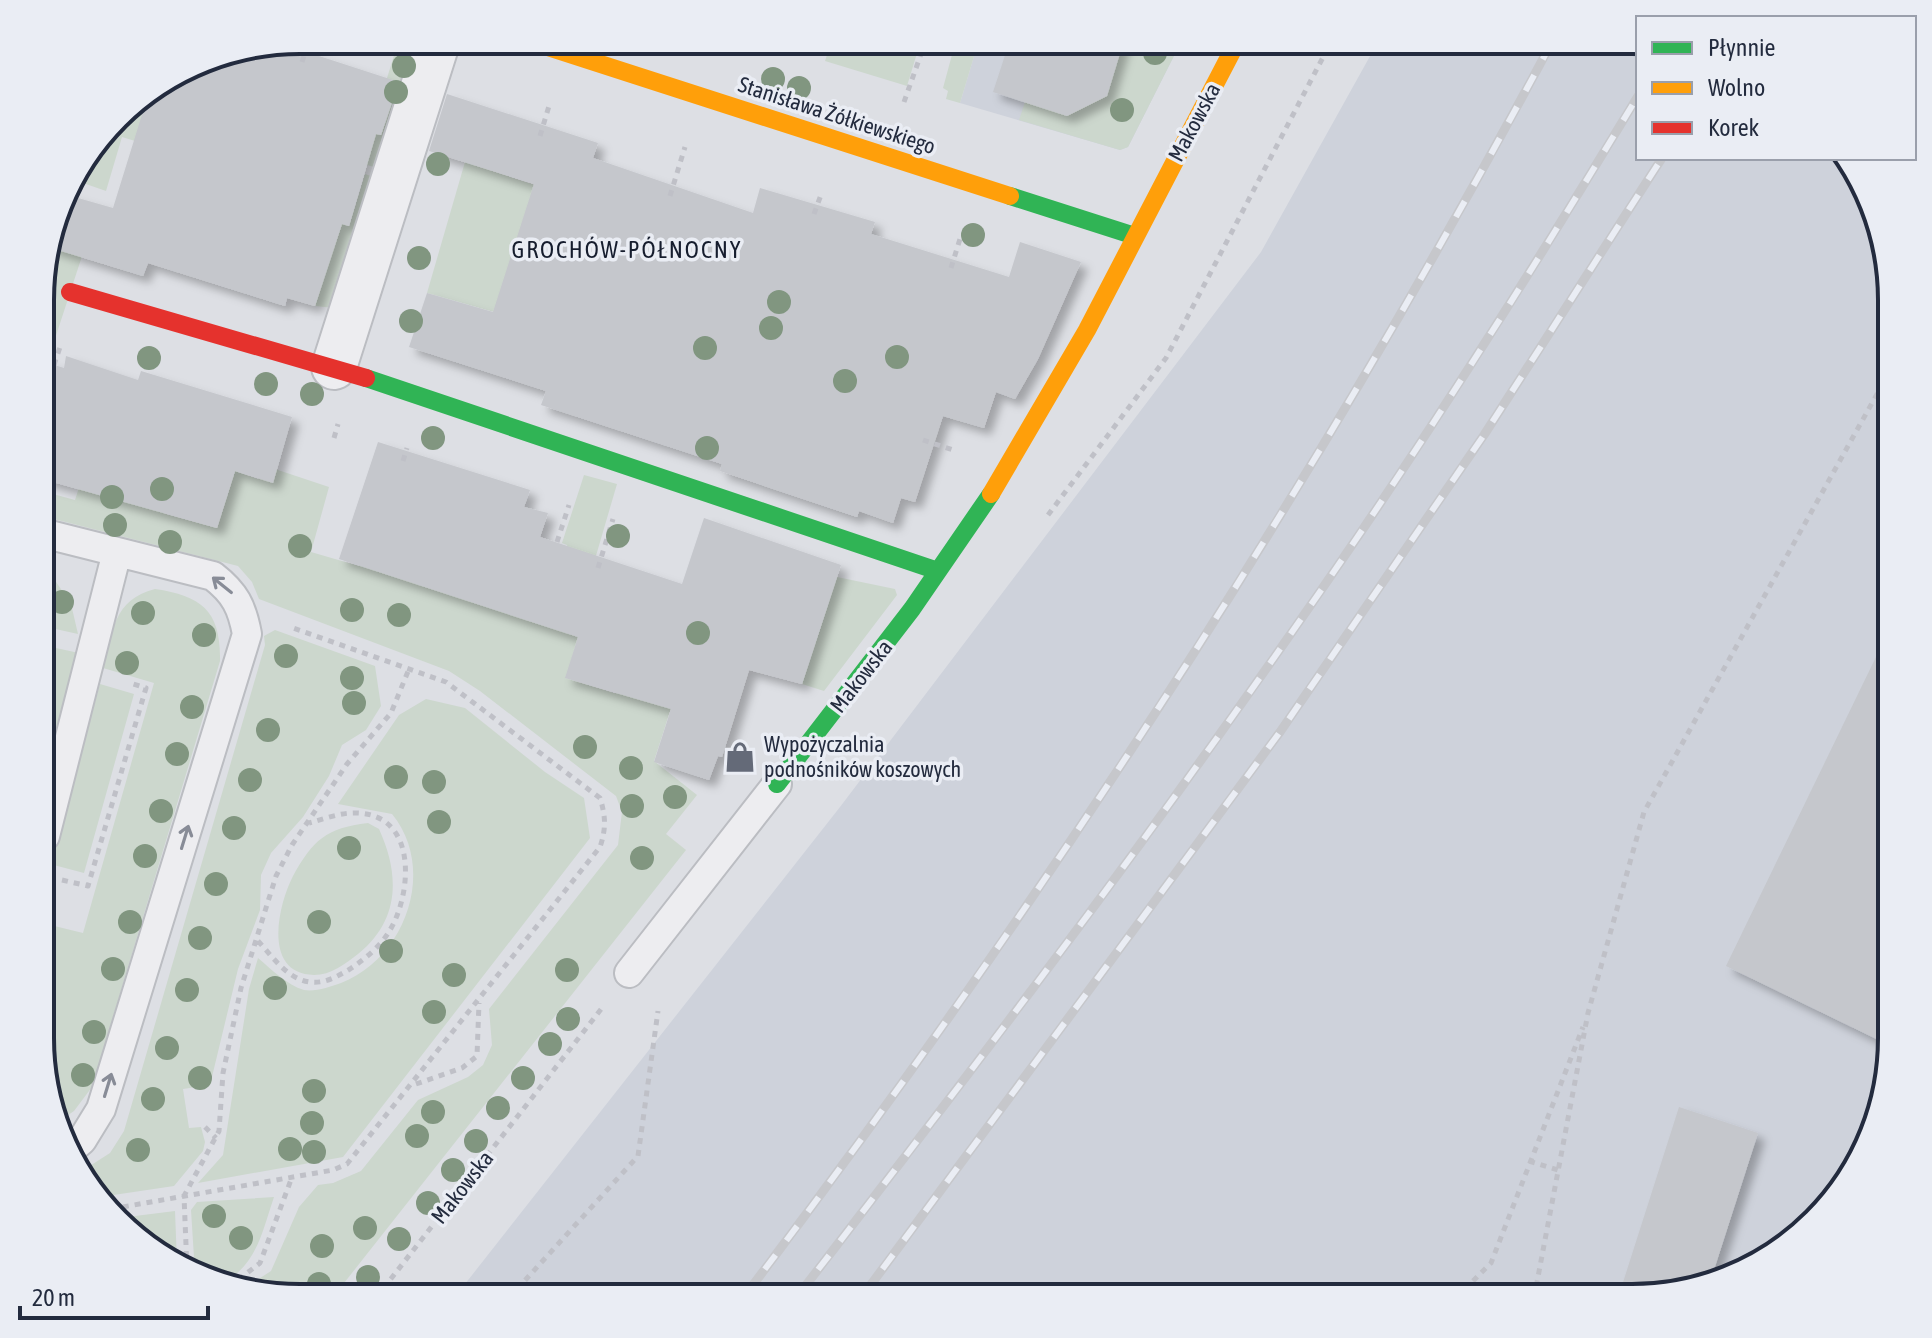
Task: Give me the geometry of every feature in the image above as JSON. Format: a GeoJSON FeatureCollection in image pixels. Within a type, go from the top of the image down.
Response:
{"type":"FeatureCollection","features":[{"type":"Feature","properties":{"kind":"street"},"geometry":{"type":"LineString","coordinates":[[334,367],[434,54]]}},
{"type":"Feature","properties":{"kind":"street","name":"Stanisława Żółkiewskiego"},"geometry":{"type":"LineString","coordinates":[[570,54],[1135,236]]}},
{"type":"Feature","properties":{"kind":"street","name":"Makowska"},"geometry":{"type":"LineString","coordinates":[[777,784],[882,650],[1034,426],[1230,55]]}},
{"type":"Feature","properties":{"kind":"street"},"geometry":{"type":"LineString","coordinates":[[70,292],[334,367],[938,571]]}},
{"type":"Feature","properties":{"kind":"lane"},"geometry":{"type":"LineString","coordinates":[[54,536],[213,576],[231,590],[243,610],[247,634],[101,1109],[78,1143]]}},
{"type":"Feature","properties":{"kind":"lane"},"geometry":{"type":"LineString","coordinates":[[55,798],[117,552]]}},
{"type":"Feature","properties":{"kind":"lane","name":"Makowska"},"geometry":{"type":"LineString","coordinates":[[629,973],[777,784]]}},
{"type":"Feature","properties":{"kind":"path"},"geometry":{"type":"LineString","coordinates":[[302,62],[305,54]]}},
{"type":"Feature","properties":{"kind":"path"},"geometry":{"type":"LineString","coordinates":[[904,102],[921,54]]}},
{"type":"Feature","properties":{"kind":"path"},"geometry":{"type":"LineString","coordinates":[[540,136],[551,97]]}},
{"type":"Feature","properties":{"kind":"path"},"geometry":{"type":"LineString","coordinates":[[670,196],[688,139]]}},
{"type":"Feature","properties":{"kind":"path"},"geometry":{"type":"LineString","coordinates":[[814,214],[825,181]]}},
{"type":"Feature","properties":{"kind":"path"},"geometry":{"type":"LineString","coordinates":[[951,268],[964,224]]}},
{"type":"Feature","properties":{"kind":"path"},"geometry":{"type":"LineString","coordinates":[[1537,1284],[1588,1013],[1644,812],[1877,394]]}},
{"type":"Feature","properties":{"kind":"path"},"geometry":{"type":"LineString","coordinates":[[122,1207],[292,1177],[347,1164],[600,847],[606,815],[600,798],[446,682],[243,610]]}},
{"type":"Feature","properties":{"kind":"path"},"geometry":{"type":"LineString","coordinates":[[186,1256],[184,1196],[216,1138],[226,1059],[241,988],[276,876],[347,764],[391,713],[409,669]]}},
{"type":"Feature","properties":{"kind":"path"},"geometry":{"type":"LineString","coordinates":[[258,941],[295,978],[313,983],[334,979],[366,958],[389,932],[404,897],[406,859],[396,832],[379,817],[356,812],[308,823]]}},
{"type":"Feature","properties":{"kind":"path","name":"Makowska"},"geometry":{"type":"LineString","coordinates":[[388,1283],[629,973]]}},
{"type":"Feature","properties":{"kind":"path"},"geometry":{"type":"LineString","coordinates":[[413,1085],[462,1068],[477,1056],[479,1002]]}},
{"type":"Feature","properties":{"kind":"path"},"geometry":{"type":"LineString","coordinates":[[1470,1284],[1491,1263],[1588,1013]]}},
{"type":"Feature","properties":{"kind":"path"},"geometry":{"type":"LineString","coordinates":[[205,1127],[216,1138]]}},
{"type":"Feature","properties":{"kind":"path"},"geometry":{"type":"LineString","coordinates":[[522,1283],[638,1156]]}},
{"type":"Feature","properties":{"kind":"path"},"geometry":{"type":"LineString","coordinates":[[1529,1161],[1558,1170]]}},
{"type":"Feature","properties":{"kind":"path"},"geometry":{"type":"LineString","coordinates":[[242,1277],[260,1263],[292,1177]]}},
{"type":"Feature","properties":{"kind":"shaded area"},"geometry":{"type":"Polygon","coordinates":[[[394,54],[412,56],[377,168],[361,163],[394,54]]]}},
{"type":"Feature","properties":{"kind":"shaded area"},"geometry":{"type":"Polygon","coordinates":[[[827,54],[917,54],[907,86],[825,61],[827,54]]]}},
{"type":"Feature","properties":{"kind":"shaded area"},"geometry":{"type":"Polygon","coordinates":[[[952,54],[975,55],[960,103],[946,99],[948,91],[943,88],[952,54]]]}},
{"type":"Feature","properties":{"kind":"shaded area"},"geometry":{"type":"Polygon","coordinates":[[[975,55],[1175,55],[1128,147],[1120,150],[960,103],[975,55]]]}},
{"type":"Feature","properties":{"kind":"shaded area"},"geometry":{"type":"Polygon","coordinates":[[[1119,55],[1175,55],[1128,147],[1120,150],[1019,120],[1025,102],[1109,86],[1119,55]]]}},
{"type":"Feature","properties":{"kind":"shaded area"},"geometry":{"type":"Polygon","coordinates":[[[1371,55],[1636,55],[1636,160],[1834,160],[1845,177],[1870,236],[1877,284],[1877,1054],[1865,1117],[1853,1147],[1827,1188],[1794,1223],[1769,1243],[1726,1265],[1696,1276],[1664,1282],[466,1283],[840,807],[1261,252],[1371,55]]]}},
{"type":"Feature","properties":{"kind":"shaded area"},"geometry":{"type":"Polygon","coordinates":[[[144,110],[135,141],[122,137],[106,191],[84,183],[115,138],[144,110]]]}},
{"type":"Feature","properties":{"kind":"shaded area"},"geometry":{"type":"Polygon","coordinates":[[[465,162],[535,185],[494,312],[427,293],[465,162]]]}},
{"type":"Feature","properties":{"kind":"shaded area"},"geometry":{"type":"Polygon","coordinates":[[[365,174],[380,179],[344,309],[315,306],[340,223],[349,226],[365,174]]]}},
{"type":"Feature","properties":{"kind":"shaded area"},"geometry":{"type":"Polygon","coordinates":[[[60,247],[85,247],[54,341],[54,300],[60,247]]]}},
{"type":"Feature","properties":{"kind":"shaded area"},"geometry":{"type":"Polygon","coordinates":[[[263,465],[329,487],[311,552],[359,566],[375,513],[581,627],[566,678],[614,693],[675,696],[654,761],[697,795],[666,834],[686,850],[344,1283],[257,1280],[271,1271],[299,1207],[318,1185],[333,1183],[361,1171],[418,1100],[468,1077],[483,1065],[492,1045],[489,1009],[618,845],[622,812],[616,796],[480,691],[449,671],[259,599],[252,582],[238,566],[54,519],[54,494],[75,500],[84,472],[166,514],[217,528],[235,471],[258,479],[263,465]]]}},
{"type":"Feature","properties":{"kind":"shaded area"},"geometry":{"type":"Polygon","coordinates":[[[584,475],[617,484],[593,566],[564,556],[567,545],[562,543],[584,475]]]}},
{"type":"Feature","properties":{"kind":"shaded area"},"geometry":{"type":"Polygon","coordinates":[[[837,577],[895,589],[897,595],[824,691],[802,684],[837,577]]]}},
{"type":"Feature","properties":{"kind":"shaded area"},"geometry":{"type":"Polygon","coordinates":[[[54,579],[71,604],[78,634],[54,629],[54,579]]]}},
{"type":"Feature","properties":{"kind":"shaded area"},"geometry":{"type":"Polygon","coordinates":[[[155,589],[171,592],[185,596],[206,609],[217,630],[220,661],[92,1087],[67,1116],[55,1054],[55,926],[83,933],[154,683],[103,668],[117,619],[123,609],[141,594],[155,589]]]}},
{"type":"Feature","properties":{"kind":"shaded area"},"geometry":{"type":"Polygon","coordinates":[[[275,630],[375,666],[381,706],[366,730],[342,745],[329,776],[303,817],[271,853],[261,875],[260,910],[238,969],[210,1085],[183,1089],[189,1128],[201,1127],[205,1142],[203,1151],[174,1186],[111,1195],[90,1166],[110,1153],[124,1131],[265,645],[264,636],[275,630]]]}},
{"type":"Feature","properties":{"kind":"shaded area"},"geometry":{"type":"Polygon","coordinates":[[[54,648],[79,653],[55,738],[54,648]]]}},
{"type":"Feature","properties":{"kind":"shaded area"},"geometry":{"type":"Polygon","coordinates":[[[100,684],[134,694],[84,873],[55,865],[55,847],[100,684]]]}},
{"type":"Feature","properties":{"kind":"shaded area"},"geometry":{"type":"Polygon","coordinates":[[[426,699],[465,708],[545,772],[584,798],[590,838],[343,1157],[198,1183],[223,1155],[249,989],[258,958],[291,984],[304,990],[318,990],[364,971],[383,954],[398,933],[408,910],[413,885],[412,860],[405,836],[392,814],[338,804],[399,715],[426,699]]]}},
{"type":"Feature","properties":{"kind":"shaded area"},"geometry":{"type":"Polygon","coordinates":[[[368,823],[379,829],[393,880],[389,912],[382,927],[372,941],[338,968],[320,975],[298,972],[287,963],[278,936],[283,904],[293,876],[307,853],[322,838],[341,828],[368,823]]]}},
{"type":"Feature","properties":{"kind":"shaded area"},"geometry":{"type":"Polygon","coordinates":[[[274,1197],[256,1248],[234,1275],[194,1259],[191,1210],[197,1202],[274,1197]]]}},
{"type":"Feature","properties":{"kind":"shaded area"},"geometry":{"type":"Polygon","coordinates":[[[175,1211],[177,1251],[150,1233],[131,1216],[175,1211]]]}},
{"type":"Feature","properties":{"kind":"building"},"geometry":{"type":"Polygon","coordinates":[[[313,54],[399,82],[381,135],[376,134],[349,226],[342,224],[315,306],[287,298],[285,306],[148,263],[143,276],[59,250],[77,198],[113,208],[143,111],[163,95],[206,73],[236,62],[268,56],[313,54]]]}},
{"type":"Feature","properties":{"kind":"building"},"geometry":{"type":"Polygon","coordinates":[[[1005,55],[1120,55],[1107,96],[1067,116],[993,92],[1005,55]]]}},
{"type":"Feature","properties":{"kind":"building"},"geometry":{"type":"Polygon","coordinates":[[[447,94],[598,143],[593,158],[753,213],[760,188],[875,222],[871,234],[1009,277],[1020,242],[1081,262],[1038,359],[1015,399],[996,392],[984,428],[943,416],[915,502],[901,498],[893,523],[859,511],[857,517],[720,471],[722,464],[541,405],[546,391],[409,347],[427,293],[493,312],[534,184],[429,151],[447,94]]]}},
{"type":"Feature","properties":{"kind":"building"},"geometry":{"type":"Polygon","coordinates":[[[66,356],[138,380],[141,371],[292,417],[273,483],[235,471],[217,528],[54,482],[54,365],[64,368],[66,356]]]}},
{"type":"Feature","properties":{"kind":"building"},"geometry":{"type":"Polygon","coordinates":[[[378,442],[530,490],[524,507],[548,513],[540,537],[682,584],[704,518],[841,565],[802,684],[749,670],[722,757],[718,756],[709,780],[654,762],[671,709],[565,678],[578,637],[339,559],[378,442]]]}},
{"type":"Feature","properties":{"kind":"building"},"geometry":{"type":"Polygon","coordinates":[[[1877,655],[1877,1039],[1726,966],[1877,655]]]}},
{"type":"Feature","properties":{"kind":"building"},"geometry":{"type":"Polygon","coordinates":[[[1679,1107],[1758,1133],[1714,1269],[1664,1282],[1622,1284],[1679,1107]]]}},
{"type":"Feature","properties":{"kind":"railway"},"geometry":{"type":"LineString","coordinates":[[754,1283],[964,996],[1173,685],[1370,366],[1545,55]]}},
{"type":"Feature","properties":{"kind":"railway"},"geometry":{"type":"LineString","coordinates":[[807,1283],[1087,916],[1297,625],[1470,366],[1636,99]]}},
{"type":"Feature","properties":{"kind":"railway"},"geometry":{"type":"LineString","coordinates":[[872,1283],[1280,732],[1484,435],[1661,160]]}},
{"type":"Feature","properties":{"kind":"traffic: fast"},"geometry":{"type":"LineString","coordinates":[[1010,196],[1135,236]]}},
{"type":"Feature","properties":{"kind":"traffic: fast"},"geometry":{"type":"LineString","coordinates":[[366,378],[938,571]]}},
{"type":"Feature","properties":{"kind":"traffic: fast"},"geometry":{"type":"LineString","coordinates":[[777,784],[912,609],[991,494]]}},
{"type":"Feature","properties":{"kind":"traffic: slow"},"geometry":{"type":"LineString","coordinates":[[570,54],[1010,196]]}},
{"type":"Feature","properties":{"kind":"traffic: slow"},"geometry":{"type":"LineString","coordinates":[[991,494],[1087,330],[1230,55]]}},
{"type":"Feature","properties":{"kind":"traffic: jam"},"geometry":{"type":"LineString","coordinates":[[70,292],[366,378]]}},
{"type":"Feature","properties":{"kind":"place","name":"Wypożyczalnia podnośników koszowych"},"geometry":{"type":"Point","coordinates":[740,757]}},
{"type":"Feature","properties":{"kind":"district","name":"GROCHÓW-PÓŁNOCNY"},"geometry":{"type":"Point","coordinates":[627,250]}}]}
